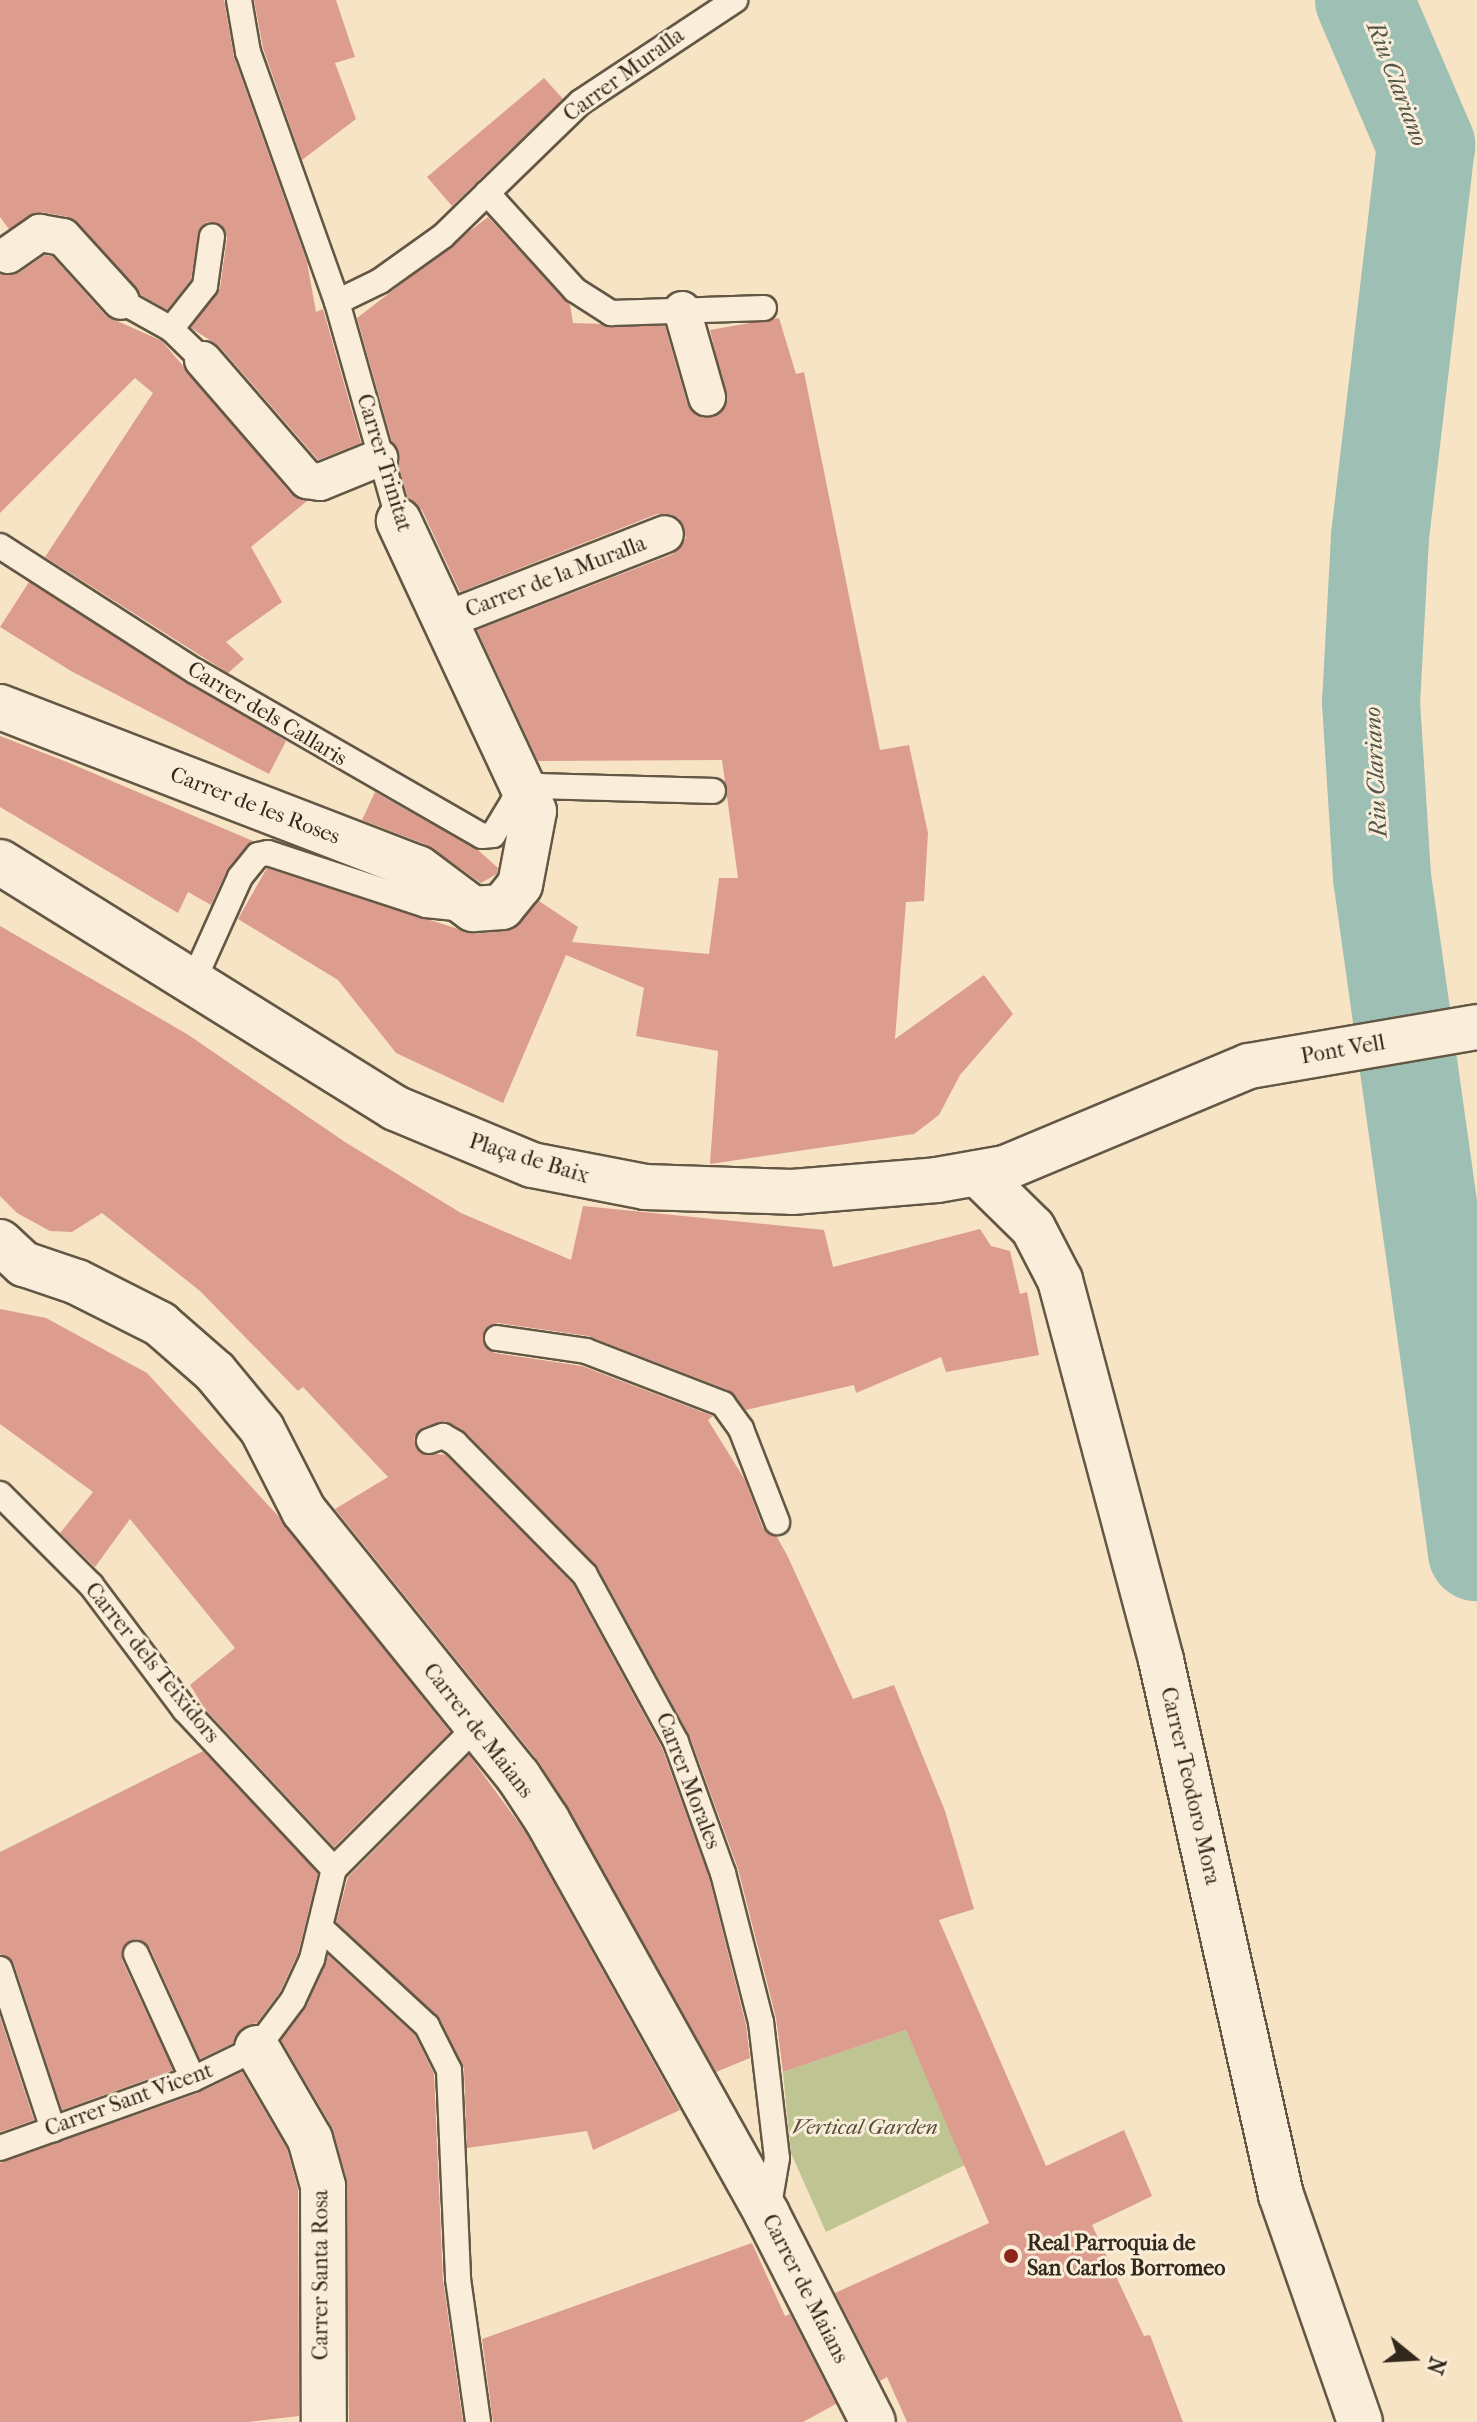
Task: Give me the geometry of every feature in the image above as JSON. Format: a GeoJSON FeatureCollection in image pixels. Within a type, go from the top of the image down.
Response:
{"type":"FeatureCollection","features":[{"type":"Feature","properties":{"kind":"street"},"geometry":{"type":"LineString","coordinates":[[3,253],[40,233],[63,237],[121,301]]}},
{"type":"Feature","properties":{"kind":"street"},"geometry":{"type":"LineString","coordinates":[[682,310],[707,397]]}},
{"type":"Feature","properties":{"kind":"street"},"geometry":{"type":"LineString","coordinates":[[203,360],[307,480],[320,482],[379,458]]}},
{"type":"Feature","properties":{"kind":"street","name":"Carrer Trinitat"},"geometry":{"type":"LineString","coordinates":[[399,521],[528,790],[534,811],[531,851],[520,885],[487,908]]}},
{"type":"Feature","properties":{"kind":"street","name":"Carrer de la Muralla"},"geometry":{"type":"LineString","coordinates":[[446,620],[665,534]]}},
{"type":"Feature","properties":{"kind":"street","name":"Carrer de les Roses"},"geometry":{"type":"LineString","coordinates":[[0,707],[418,868],[487,908]]}},
{"type":"Feature","properties":{"kind":"street","name":"Plaça de Baix"},"geometry":{"type":"LineString","coordinates":[[0,862],[395,1108],[476,1145],[564,1175],[645,1187],[752,1192],[839,1189],[977,1173],[1038,1156],[1211,1079]]}},
{"type":"Feature","properties":{"kind":"street","name":"Pont Vell"},"geometry":{"type":"LineString","coordinates":[[1211,1079],[1249,1066],[1477,1027]]}},
{"type":"Feature","properties":{"kind":"street","name":"Carrer Teodoro Mora"},"geometry":{"type":"LineString","coordinates":[[977,1173],[1033,1228],[1060,1280],[1165,1676],[1281,2195],[1360,2422]]}},
{"type":"Feature","properties":{"kind":"street","name":"Carrer de Maians"},"geometry":{"type":"LineString","coordinates":[[8,1257],[77,1282],[160,1324],[215,1372],[262,1429],[304,1511],[518,1776],[547,1820],[767,2214],[873,2422]]}},
{"type":"Feature","properties":{"kind":"street","name":"Carrer Santa Rosa"},"geometry":{"type":"LineString","coordinates":[[257,2048],[310,2139],[323,2186],[324,2422]]}},
{"type":"Feature","properties":{"kind":"lane","name":"Carrer Trinitat"},"geometry":{"type":"LineString","coordinates":[[239,0],[248,52],[337,302],[399,521]]}},
{"type":"Feature","properties":{"kind":"lane","name":"Carrer Muralla"},"geometry":{"type":"LineString","coordinates":[[337,302],[406,264],[487,193],[581,102],[735,0]]}},
{"type":"Feature","properties":{"kind":"lane"},"geometry":{"type":"LineString","coordinates":[[487,193],[587,301],[611,313],[764,308]]}},
{"type":"Feature","properties":{"kind":"lane"},"geometry":{"type":"LineString","coordinates":[[171,329],[205,286],[212,236]]}},
{"type":"Feature","properties":{"kind":"lane"},"geometry":{"type":"LineString","coordinates":[[121,301],[171,329],[203,360]]}},
{"type":"Feature","properties":{"kind":"lane","name":"Carrer dels Callaris"},"geometry":{"type":"LineString","coordinates":[[0,546],[195,671],[482,836],[493,835],[513,802],[528,790]]}},
{"type":"Feature","properties":{"kind":"lane"},"geometry":{"type":"LineString","coordinates":[[528,790],[554,784],[713,791]]}},
{"type":"Feature","properties":{"kind":"lane"},"geometry":{"type":"LineString","coordinates":[[192,984],[240,877],[258,855],[268,853],[426,905],[487,908]]}},
{"type":"Feature","properties":{"kind":"lane"},"geometry":{"type":"LineString","coordinates":[[497,1338],[586,1351],[723,1404],[741,1429],[777,1522]]}},
{"type":"Feature","properties":{"kind":"lane","name":"Carrer Morales"},"geometry":{"type":"LineString","coordinates":[[429,1441],[443,1436],[455,1443],[585,1575],[638,1665],[676,1742],[737,1918],[761,2022],[777,2158],[767,2214]]}},
{"type":"Feature","properties":{"kind":"lane","name":"Carrer dels Teixidors"},"geometry":{"type":"LineString","coordinates":[[0,1494],[91,1585],[185,1710],[334,1869]]}},
{"type":"Feature","properties":{"kind":"lane"},"geometry":{"type":"LineString","coordinates":[[257,2048],[293,2000],[322,1929],[334,1869],[476,1727]]}},
{"type":"Feature","properties":{"kind":"lane"},"geometry":{"type":"LineString","coordinates":[[322,1929],[427,2026],[449,2070],[458,2279],[478,2422]]}},
{"type":"Feature","properties":{"kind":"lane"},"geometry":{"type":"LineString","coordinates":[[136,1954],[193,2079]]}},
{"type":"Feature","properties":{"kind":"lane"},"geometry":{"type":"LineString","coordinates":[[0,1969],[53,2129]]}},
{"type":"Feature","properties":{"kind":"lane","name":"Carrer Sant Vicent"},"geometry":{"type":"LineString","coordinates":[[0,2148],[193,2079],[257,2048]]}},
{"type":"Feature","properties":{"kind":"green space","name":"Vertical Garden"},"geometry":{"type":"Polygon","coordinates":[[[906,2030],[965,2165],[826,2232],[791,2153],[783,2072],[906,2030]]]}},
{"type":"Feature","properties":{"kind":"building"},"geometry":{"type":"Polygon","coordinates":[[[0,0],[224,0],[234,57],[307,262],[316,312],[323,309],[361,443],[318,460],[219,346],[191,328],[220,288],[227,238],[221,224],[207,222],[200,227],[191,280],[167,310],[141,295],[68,217],[42,212],[9,229],[0,217],[0,0]]]}},
{"type":"Feature","properties":{"kind":"building"},"geometry":{"type":"Polygon","coordinates":[[[254,0],[336,0],[355,57],[335,63],[356,119],[302,160],[263,48],[254,0]]]}},
{"type":"Feature","properties":{"kind":"building"},"geometry":{"type":"Polygon","coordinates":[[[544,78],[563,99],[452,206],[427,177],[544,78]]]}},
{"type":"Feature","properties":{"kind":"building"},"geometry":{"type":"Polygon","coordinates":[[[488,217],[570,305],[573,323],[665,326],[687,403],[701,417],[714,417],[727,401],[710,330],[779,318],[796,374],[804,372],[880,750],[909,745],[928,833],[924,901],[906,902],[895,1039],[984,975],[1013,1014],[960,1075],[939,1115],[914,1134],[710,1164],[718,1051],[636,1036],[644,988],[566,955],[503,1103],[396,1053],[338,980],[238,919],[267,868],[474,934],[513,929],[539,901],[578,927],[572,942],[709,954],[719,878],[738,878],[722,760],[538,761],[477,630],[673,554],[686,538],[679,518],[657,514],[460,592],[422,510],[408,499],[357,318],[488,217]]]}},
{"type":"Feature","properties":{"kind":"building"},"geometry":{"type":"Polygon","coordinates":[[[45,255],[52,256],[106,316],[162,341],[291,494],[307,501],[251,547],[282,602],[226,642],[244,659],[228,673],[45,557],[153,393],[135,378],[0,513],[0,274],[19,273],[45,255]]]}},
{"type":"Feature","properties":{"kind":"building"},"geometry":{"type":"Polygon","coordinates":[[[29,582],[286,741],[269,774],[71,671],[0,627],[29,582]]]}},
{"type":"Feature","properties":{"kind":"building"},"geometry":{"type":"Polygon","coordinates":[[[0,736],[253,841],[228,868],[211,905],[188,892],[178,913],[0,807],[0,736]]]}},
{"type":"Feature","properties":{"kind":"building"},"geometry":{"type":"Polygon","coordinates":[[[375,792],[478,850],[498,868],[497,874],[481,883],[427,845],[362,820],[375,792]]]}},
{"type":"Feature","properties":{"kind":"building"},"geometry":{"type":"Polygon","coordinates":[[[0,926],[187,1034],[345,1142],[461,1213],[571,1260],[583,1206],[824,1230],[833,1267],[980,1229],[991,1246],[1010,1251],[1020,1294],[1027,1292],[1039,1355],[946,1372],[941,1357],[856,1393],[854,1385],[746,1410],[728,1390],[588,1336],[498,1323],[485,1329],[483,1343],[495,1353],[582,1366],[713,1416],[708,1420],[745,1480],[763,1528],[777,1537],[787,1555],[853,1699],[894,1685],[945,1811],[974,1909],[939,1920],[1046,2166],[1124,2130],[1152,2196],[1092,2225],[1144,2336],[1150,2335],[1183,2422],[907,2422],[887,2377],[880,2381],[835,2293],[989,2223],[906,2030],[783,2072],[776,2018],[738,1869],[690,1737],[598,1568],[465,1432],[445,1421],[424,1427],[414,1438],[419,1452],[446,1455],[573,1584],[662,1748],[709,1877],[746,2025],[750,2058],[716,2072],[539,1762],[335,1509],[388,1477],[303,1387],[298,1391],[200,1291],[102,1213],[72,1232],[50,1231],[17,1213],[0,1196],[0,926]]]}},
{"type":"Feature","properties":{"kind":"building"},"geometry":{"type":"Polygon","coordinates":[[[0,1309],[46,1318],[147,1373],[280,1518],[450,1732],[334,1847],[205,1709],[190,1685],[235,1648],[130,1519],[95,1567],[60,1533],[93,1492],[0,1424],[0,1309]]]}},
{"type":"Feature","properties":{"kind":"building"},"geometry":{"type":"Polygon","coordinates":[[[203,1751],[318,1873],[298,1954],[280,1992],[257,2023],[244,2027],[233,2043],[200,2059],[150,1948],[138,1939],[129,1941],[122,1960],[173,2070],[62,2110],[14,1964],[0,1954],[0,1852],[203,1751]]]}},
{"type":"Feature","properties":{"kind":"building"},"geometry":{"type":"Polygon","coordinates":[[[469,1755],[526,1833],[680,2110],[593,2150],[587,2131],[467,2148],[464,2069],[440,2019],[336,1922],[348,1877],[469,1755]]]}},
{"type":"Feature","properties":{"kind":"building"},"geometry":{"type":"Polygon","coordinates":[[[328,1955],[415,2035],[434,2074],[443,2280],[463,2422],[349,2422],[347,2180],[332,2127],[281,2040],[306,2007],[328,1955]]]}},
{"type":"Feature","properties":{"kind":"building"},"geometry":{"type":"Polygon","coordinates":[[[0,2017],[34,2120],[0,2132],[0,2017]]]}},
{"type":"Feature","properties":{"kind":"building"},"geometry":{"type":"Polygon","coordinates":[[[242,2072],[287,2149],[298,2189],[299,2416],[248,2422],[0,2422],[0,2163],[198,2093],[242,2072]]]}},
{"type":"Feature","properties":{"kind":"building"},"geometry":{"type":"Polygon","coordinates":[[[752,2243],[785,2316],[790,2314],[836,2404],[803,2422],[493,2422],[482,2339],[752,2243]]]}},
{"type":"Feature","properties":{"kind":"waterway","name":"Riu Clariano"},"geometry":{"type":"LineString","coordinates":[[1364,0],[1426,145],[1380,537],[1371,702],[1382,877],[1477,1552]]}},
{"type":"Feature","properties":{"kind":"place","name":"Real Parroquia de San Carlos Borromeo"},"geometry":{"type":"Point","coordinates":[1011,2256]}}]}
